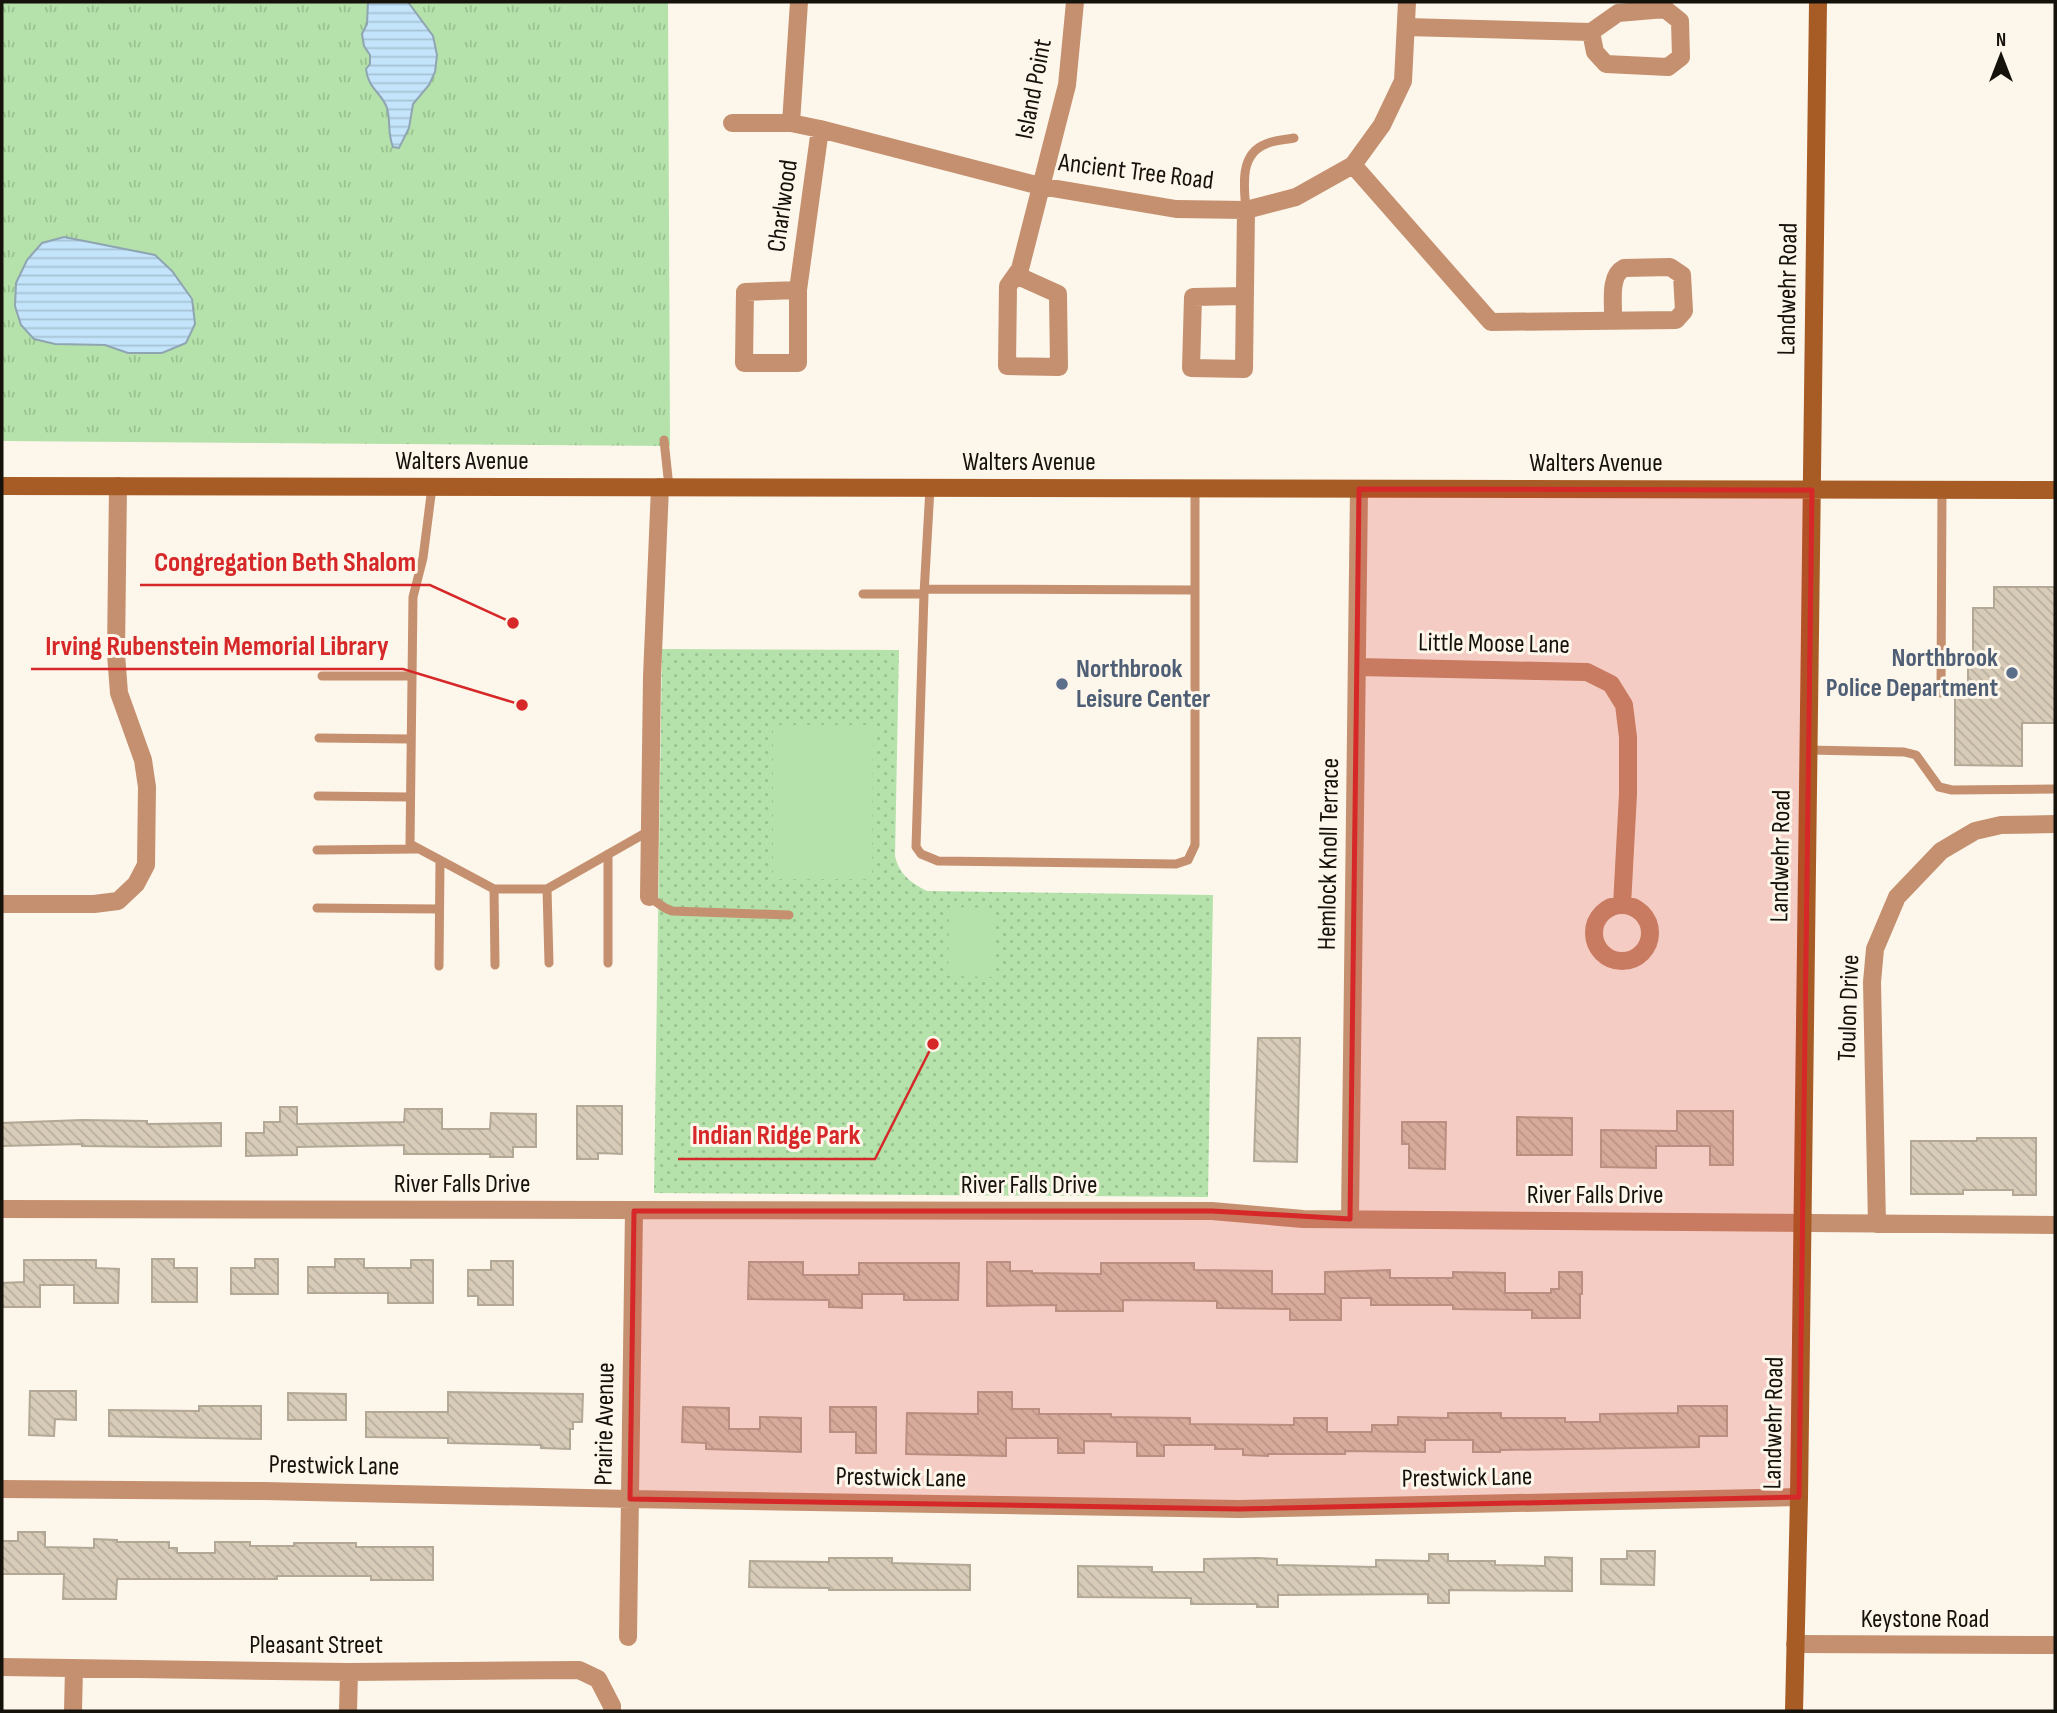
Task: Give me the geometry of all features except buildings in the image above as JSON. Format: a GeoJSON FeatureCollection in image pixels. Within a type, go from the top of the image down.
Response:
{"type":"FeatureCollection","features":[{"type":"Feature","properties":{"kind":"main road","name":"Landwehr Road"},"geometry":{"type":"LineString","coordinates":[[1794,1711],[1818,2]]}},
{"type":"Feature","properties":{"kind":"main road","name":"Walters Avenue"},"geometry":{"type":"LineString","coordinates":[[2,486],[2055,490]]}},
{"type":"Feature","properties":{"kind":"street"},"geometry":{"type":"LineString","coordinates":[[791,123],[799,2]]}},
{"type":"Feature","properties":{"kind":"street","name":"Island Point"},"geometry":{"type":"LineString","coordinates":[[1016,275],[1058,294],[1059,367],[1007,366],[1008,285],[1020,269],[1067,85],[1075,2]]}},
{"type":"Feature","properties":{"kind":"street","name":"Ancient Tree Road"},"geometry":{"type":"LineString","coordinates":[[732,123],[791,123],[1040,186],[1176,209],[1246,210],[1296,197],[1353,165],[1382,125],[1403,81],[1407,2]]}},
{"type":"Feature","properties":{"kind":"street"},"geometry":{"type":"LineString","coordinates":[[1406,27],[1591,32],[1618,13],[1665,9],[1680,21],[1681,57],[1668,67],[1606,64],[1595,52],[1591,32]]}},
{"type":"Feature","properties":{"kind":"street","name":"Charlwood"},"geometry":{"type":"LineString","coordinates":[[798,290],[745,292],[744,363],[798,363],[798,290],[820,129]]}},
{"type":"Feature","properties":{"kind":"street"},"geometry":{"type":"LineString","coordinates":[[1353,165],[1491,322],[1614,321],[1676,320],[1684,311],[1682,275],[1670,267],[1624,268],[1619,271],[1615,276],[1614,321]]}},
{"type":"Feature","properties":{"kind":"street"},"geometry":{"type":"LineString","coordinates":[[1245,296],[1193,297],[1191,368],[1244,369],[1245,296],[1246,210]]}},
{"type":"Feature","properties":{"kind":"street"},"geometry":{"type":"LineString","coordinates":[[2,904],[94,904],[118,901],[136,884],[146,866],[147,787],[143,760],[119,693],[116,654],[118,486]]}},
{"type":"Feature","properties":{"kind":"street"},"geometry":{"type":"LineString","coordinates":[[649,897],[652,677],[665,487]]}},
{"type":"Feature","properties":{"kind":"street","name":"Hemlock Knoll Terrace"},"geometry":{"type":"LineString","coordinates":[[1350,1219],[1359,489]]}},
{"type":"Feature","properties":{"kind":"street","name":"Little Moose Lane"},"geometry":{"type":"LineString","coordinates":[[1358,667],[1587,672],[1611,684],[1624,705],[1628,737],[1622,905]]}},
{"type":"Feature","properties":{"kind":"street","name":"Toulon Drive"},"geometry":{"type":"LineString","coordinates":[[1877,1224],[1872,982],[1875,949],[1897,897],[1941,851],[1975,831],[2001,825],[2055,824]]}},
{"type":"Feature","properties":{"kind":"street","name":"River Falls Drive"},"geometry":{"type":"LineString","coordinates":[[2,1209],[1212,1211],[1303,1219],[2055,1225]]}},
{"type":"Feature","properties":{"kind":"street","name":"Prairie Avenue"},"geometry":{"type":"LineString","coordinates":[[628,1637],[634,1211]]}},
{"type":"Feature","properties":{"kind":"street","name":"Prestwick Lane"},"geometry":{"type":"LineString","coordinates":[[2,1489],[264,1490],[1239,1509],[1799,1497]]}},
{"type":"Feature","properties":{"kind":"street","name":"Keystone Road"},"geometry":{"type":"LineString","coordinates":[[1795,1644],[2055,1646]]}},
{"type":"Feature","properties":{"kind":"street","name":"Pleasant Street"},"geometry":{"type":"LineString","coordinates":[[2,1667],[349,1672],[579,1670],[598,1679],[612,1709]]}},
{"type":"Feature","properties":{"kind":"street"},"geometry":{"type":"LineString","coordinates":[[74,1668],[74,1711]]}},
{"type":"Feature","properties":{"kind":"street"},"geometry":{"type":"LineString","coordinates":[[348,1711],[349,1672]]}},
{"type":"Feature","properties":{"kind":"lane"},"geometry":{"type":"LineString","coordinates":[[1246,210],[1246,163],[1264,144],[1294,138]]}},
{"type":"Feature","properties":{"kind":"lane"},"geometry":{"type":"LineString","coordinates":[[664,440],[665,487]]}},
{"type":"Feature","properties":{"kind":"lane"},"geometry":{"type":"LineString","coordinates":[[432,487],[423,558],[413,597],[410,844],[494,889],[547,889],[650,831]]}},
{"type":"Feature","properties":{"kind":"lane"},"geometry":{"type":"LineString","coordinates":[[930,488],[916,847],[921,854],[939,861],[1176,864],[1188,860],[1195,845],[1195,489]]}},
{"type":"Feature","properties":{"kind":"lane"},"geometry":{"type":"LineString","coordinates":[[1941,693],[1942,490]]}},
{"type":"Feature","properties":{"kind":"lane"},"geometry":{"type":"LineString","coordinates":[[863,594],[925,591],[1195,590]]}},
{"type":"Feature","properties":{"kind":"lane"},"geometry":{"type":"LineString","coordinates":[[322,676],[411,676]]}},
{"type":"Feature","properties":{"kind":"lane"},"geometry":{"type":"LineString","coordinates":[[319,738],[410,739]]}},
{"type":"Feature","properties":{"kind":"lane"},"geometry":{"type":"LineString","coordinates":[[1808,750],[1904,752],[1916,755],[1939,787],[1952,790],[2055,789]]}},
{"type":"Feature","properties":{"kind":"lane"},"geometry":{"type":"LineString","coordinates":[[318,796],[410,797]]}},
{"type":"Feature","properties":{"kind":"lane"},"geometry":{"type":"LineString","coordinates":[[317,850],[419,849]]}},
{"type":"Feature","properties":{"kind":"lane"},"geometry":{"type":"LineString","coordinates":[[608,854],[608,963]]}},
{"type":"Feature","properties":{"kind":"lane"},"geometry":{"type":"LineString","coordinates":[[439,966],[440,860]]}},
{"type":"Feature","properties":{"kind":"lane"},"geometry":{"type":"LineString","coordinates":[[494,889],[495,965]]}},
{"type":"Feature","properties":{"kind":"lane"},"geometry":{"type":"LineString","coordinates":[[547,889],[549,963]]}},
{"type":"Feature","properties":{"kind":"lane"},"geometry":{"type":"LineString","coordinates":[[649,897],[673,911],[789,915]]}},
{"type":"Feature","properties":{"kind":"lane"},"geometry":{"type":"LineString","coordinates":[[317,908],[439,909]]}},
{"type":"Feature","properties":{"kind":"highlighted area"},"geometry":{"type":"Polygon","coordinates":[[[1359,489],[1812,490],[1799,1497],[1239,1509],[630,1499],[634,1211],[1212,1211],[1350,1219],[1359,489]]]}},
{"type":"Feature","properties":{"kind":"green space"},"geometry":{"type":"Polygon","coordinates":[[[2,2],[668,2],[670,446],[2,441],[2,2]]]}},
{"type":"Feature","properties":{"kind":"green space"},"geometry":{"type":"Polygon","coordinates":[[[662,649],[899,650],[895,856],[906,877],[927,891],[1213,895],[1208,1197],[654,1193],[662,649]]]}},
{"type":"Feature","properties":{"kind":"green space"},"geometry":{"type":"Polygon","coordinates":[[[773,725],[873,725],[872,879],[773,879],[773,725]]]}},
{"type":"Feature","properties":{"kind":"green space"},"geometry":{"type":"Polygon","coordinates":[[[949,907],[996,908],[994,977],[948,976],[949,907]]]}},
{"type":"Feature","properties":{"kind":"water"},"geometry":{"type":"Polygon","coordinates":[[[368,2],[408,2],[433,36],[437,55],[435,72],[429,85],[413,104],[409,128],[399,148],[393,147],[391,142],[385,103],[367,76],[370,55],[364,46],[362,34],[367,24],[368,2]]]}},
{"type":"Feature","properties":{"kind":"water"},"geometry":{"type":"Polygon","coordinates":[[[64,237],[155,255],[172,271],[192,299],[195,324],[186,343],[162,353],[128,353],[105,345],[55,344],[34,339],[21,325],[15,306],[16,283],[27,260],[42,243],[64,237]]]}},
{"type":"Feature","properties":{"kind":"place","name":"Congregation Beth Shalom"},"geometry":{"type":"Point","coordinates":[513,623]}},
{"type":"Feature","properties":{"kind":"place","name":"Northbrook Police Department"},"geometry":{"type":"Point","coordinates":[2012,673]}},
{"type":"Feature","properties":{"kind":"place","name":"Northbrook Leisure Center"},"geometry":{"type":"Point","coordinates":[1062,684]}},
{"type":"Feature","properties":{"kind":"place","name":"Irving Rubenstein Memorial Library"},"geometry":{"type":"Point","coordinates":[522,705]}},
{"type":"Feature","properties":{"kind":"place","name":"Indian Ridge Park"},"geometry":{"type":"Point","coordinates":[933,1044]}}]}
